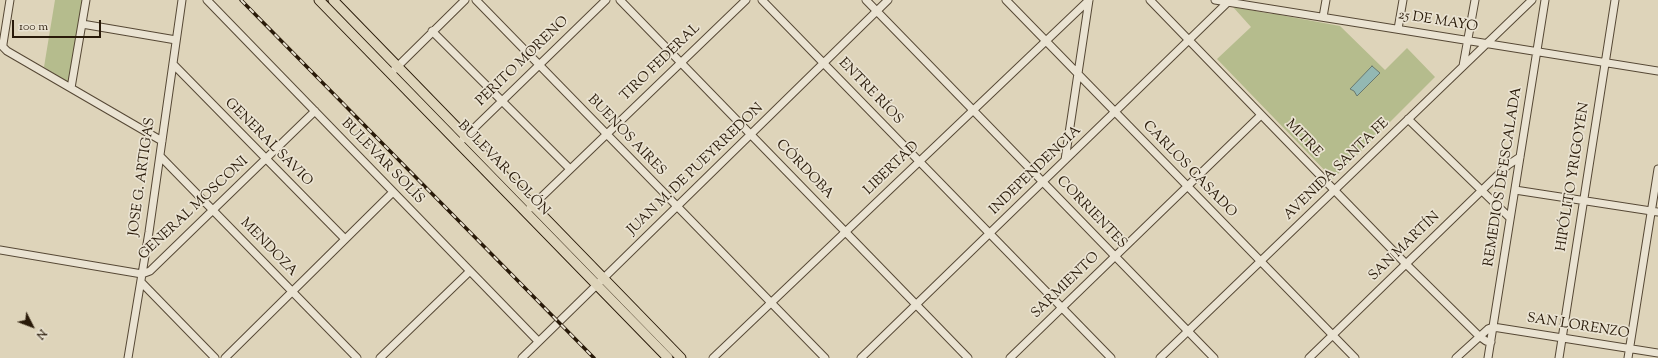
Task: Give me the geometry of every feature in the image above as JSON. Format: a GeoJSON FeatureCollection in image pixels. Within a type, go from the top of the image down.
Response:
{"type":"FeatureCollection","features":[{"type":"Feature","properties":{"kind":"main road","name":"BULEVAR COLÓN"},"geometry":{"type":"LineString","coordinates":[[319,0],[668,358]]}},
{"type":"Feature","properties":{"kind":"main road","name":"BULEVAR COLÓN"},"geometry":{"type":"LineString","coordinates":[[333,0],[681,358]]}},
{"type":"Feature","properties":{"kind":"street"},"geometry":{"type":"LineString","coordinates":[[10,0],[3,44],[7,51],[162,141]]}},
{"type":"Feature","properties":{"kind":"street"},"geometry":{"type":"LineString","coordinates":[[71,88],[86,0]]}},
{"type":"Feature","properties":{"kind":"street","name":"JOSE G. ARTIGAS"},"geometry":{"type":"LineString","coordinates":[[128,358],[141,282],[182,0]]}},
{"type":"Feature","properties":{"kind":"street","name":"BULEVAR SOLÍS"},"geometry":{"type":"LineString","coordinates":[[207,0],[538,341]]}},
{"type":"Feature","properties":{"kind":"street"},"geometry":{"type":"LineString","coordinates":[[390,73],[465,0]]}},
{"type":"Feature","properties":{"kind":"street","name":"BUENOS AIRES"},"geometry":{"type":"LineString","coordinates":[[476,0],[825,358]]}},
{"type":"Feature","properties":{"kind":"street","name":"PERITO MORENO"},"geometry":{"type":"LineString","coordinates":[[459,143],[606,0]]}},
{"type":"Feature","properties":{"kind":"street","name":"CÓRDOBA"},"geometry":{"type":"LineString","coordinates":[[620,0],[968,358]]}},
{"type":"Feature","properties":{"kind":"street","name":"TIRO FEDERAL"},"geometry":{"type":"LineString","coordinates":[[525,212],[746,0]]}},
{"type":"Feature","properties":{"kind":"street","name":"ENTRE RÍOS"},"geometry":{"type":"LineString","coordinates":[[762,0],[1111,358]]}},
{"type":"Feature","properties":{"kind":"street","name":"CORRIENTES"},"geometry":{"type":"LineString","coordinates":[[866,0],[1214,358]]}},
{"type":"Feature","properties":{"kind":"street","name":"JUAN M. DE PUEYRREDON"},"geometry":{"type":"LineString","coordinates":[[522,358],[888,0]]}},
{"type":"Feature","properties":{"kind":"street","name":"CARLOS CASADO"},"geometry":{"type":"LineString","coordinates":[[1006,0],[1114,113],[1355,358]]}},
{"type":"Feature","properties":{"kind":"street"},"geometry":{"type":"LineString","coordinates":[[1065,160],[1089,0]]}},
{"type":"Feature","properties":{"kind":"street","name":"LIBERTAD"},"geometry":{"type":"LineString","coordinates":[[713,358],[1089,0]]}},
{"type":"Feature","properties":{"kind":"street","name":"MITRE"},"geometry":{"type":"LineString","coordinates":[[1150,0],[1406,264],[1479,336],[1486,341],[1491,342]]}},
{"type":"Feature","properties":{"kind":"street","name":"25 DE MAYO"},"geometry":{"type":"LineString","coordinates":[[1215,0],[1247,3],[1323,17],[1658,71]]}},
{"type":"Feature","properties":{"kind":"street"},"geometry":{"type":"LineString","coordinates":[[1323,17],[1326,0]]}},
{"type":"Feature","properties":{"kind":"street"},"geometry":{"type":"LineString","coordinates":[[1398,29],[1403,0]]}},
{"type":"Feature","properties":{"kind":"street"},"geometry":{"type":"LineString","coordinates":[[1463,66],[1475,0]]}},
{"type":"Feature","properties":{"kind":"street","name":"AVENIDA SANTA FE"},"geometry":{"type":"LineString","coordinates":[[1160,358],[1532,0]]}},
{"type":"Feature","properties":{"kind":"street","name":"REMEDIOS DE ESCALADA"},"geometry":{"type":"LineString","coordinates":[[1488,358],[1545,0]]}},
{"type":"Feature","properties":{"kind":"street","name":"HIPÓLITO YRIGOYEN"},"geometry":{"type":"LineString","coordinates":[[1559,358],[1615,0]]}},
{"type":"Feature","properties":{"kind":"street","name":"INDEPENDENCIA"},"geometry":{"type":"LineString","coordinates":[[861,358],[1228,2]]}},
{"type":"Feature","properties":{"kind":"street"},"geometry":{"type":"LineString","coordinates":[[82,24],[176,40]]}},
{"type":"Feature","properties":{"kind":"street"},"geometry":{"type":"LineString","coordinates":[[432,31],[570,170]]}},
{"type":"Feature","properties":{"kind":"street","name":"GENERAL SAVIO"},"geometry":{"type":"LineString","coordinates":[[172,64],[345,239]]}},
{"type":"Feature","properties":{"kind":"street","name":"GENERAL MOSCONI"},"geometry":{"type":"LineString","coordinates":[[142,274],[150,270],[213,211],[315,111]]}},
{"type":"Feature","properties":{"kind":"street","name":"SARMIENTO"},"geometry":{"type":"LineString","coordinates":[[1010,358],[1261,115]]}},
{"type":"Feature","properties":{"kind":"street"},"geometry":{"type":"LineString","coordinates":[[1408,119],[1510,218]]}},
{"type":"Feature","properties":{"kind":"street","name":"MENDOZA"},"geometry":{"type":"LineString","coordinates":[[160,156],[358,358]]}},
{"type":"Feature","properties":{"kind":"street","name":"SAN MARTÍN"},"geometry":{"type":"LineString","coordinates":[[1309,358],[1508,165],[1520,157]]}},
{"type":"Feature","properties":{"kind":"street"},"geometry":{"type":"LineString","coordinates":[[1628,358],[1655,211],[1658,169]]}},
{"type":"Feature","properties":{"kind":"street"},"geometry":{"type":"LineString","coordinates":[[1515,190],[1655,211]]}},
{"type":"Feature","properties":{"kind":"street"},"geometry":{"type":"LineString","coordinates":[[225,358],[393,192]]}},
{"type":"Feature","properties":{"kind":"street"},"geometry":{"type":"LineString","coordinates":[[0,250],[142,274]]}},
{"type":"Feature","properties":{"kind":"street"},"geometry":{"type":"LineString","coordinates":[[380,358],[470,271]]}},
{"type":"Feature","properties":{"kind":"street"},"geometry":{"type":"LineString","coordinates":[[141,282],[215,358]]}},
{"type":"Feature","properties":{"kind":"street"},"geometry":{"type":"LineString","coordinates":[[1456,358],[1488,328],[1493,327]]}},
{"type":"Feature","properties":{"kind":"street","name":"SAN LORENZO"},"geometry":{"type":"LineString","coordinates":[[1493,327],[1658,353]]}},
{"type":"Feature","properties":{"kind":"green space"},"geometry":{"type":"Polygon","coordinates":[[[55,0],[83,0],[69,83],[44,67],[55,0]]]}},
{"type":"Feature","properties":{"kind":"green space"},"geometry":{"type":"Polygon","coordinates":[[[1233,7],[1272,14],[1275,11],[1280,15],[1340,26],[1385,70],[1407,48],[1435,77],[1333,179],[1217,59],[1251,27],[1233,7]]]}},
{"type":"Feature","properties":{"kind":"water"},"geometry":{"type":"Polygon","coordinates":[[[1372,66],[1380,73],[1357,96],[1354,91],[1350,89],[1372,66]]]}},
{"type":"Feature","properties":{"kind":"railway"},"geometry":{"type":"LineString","coordinates":[[241,0],[594,358]]}}]}
